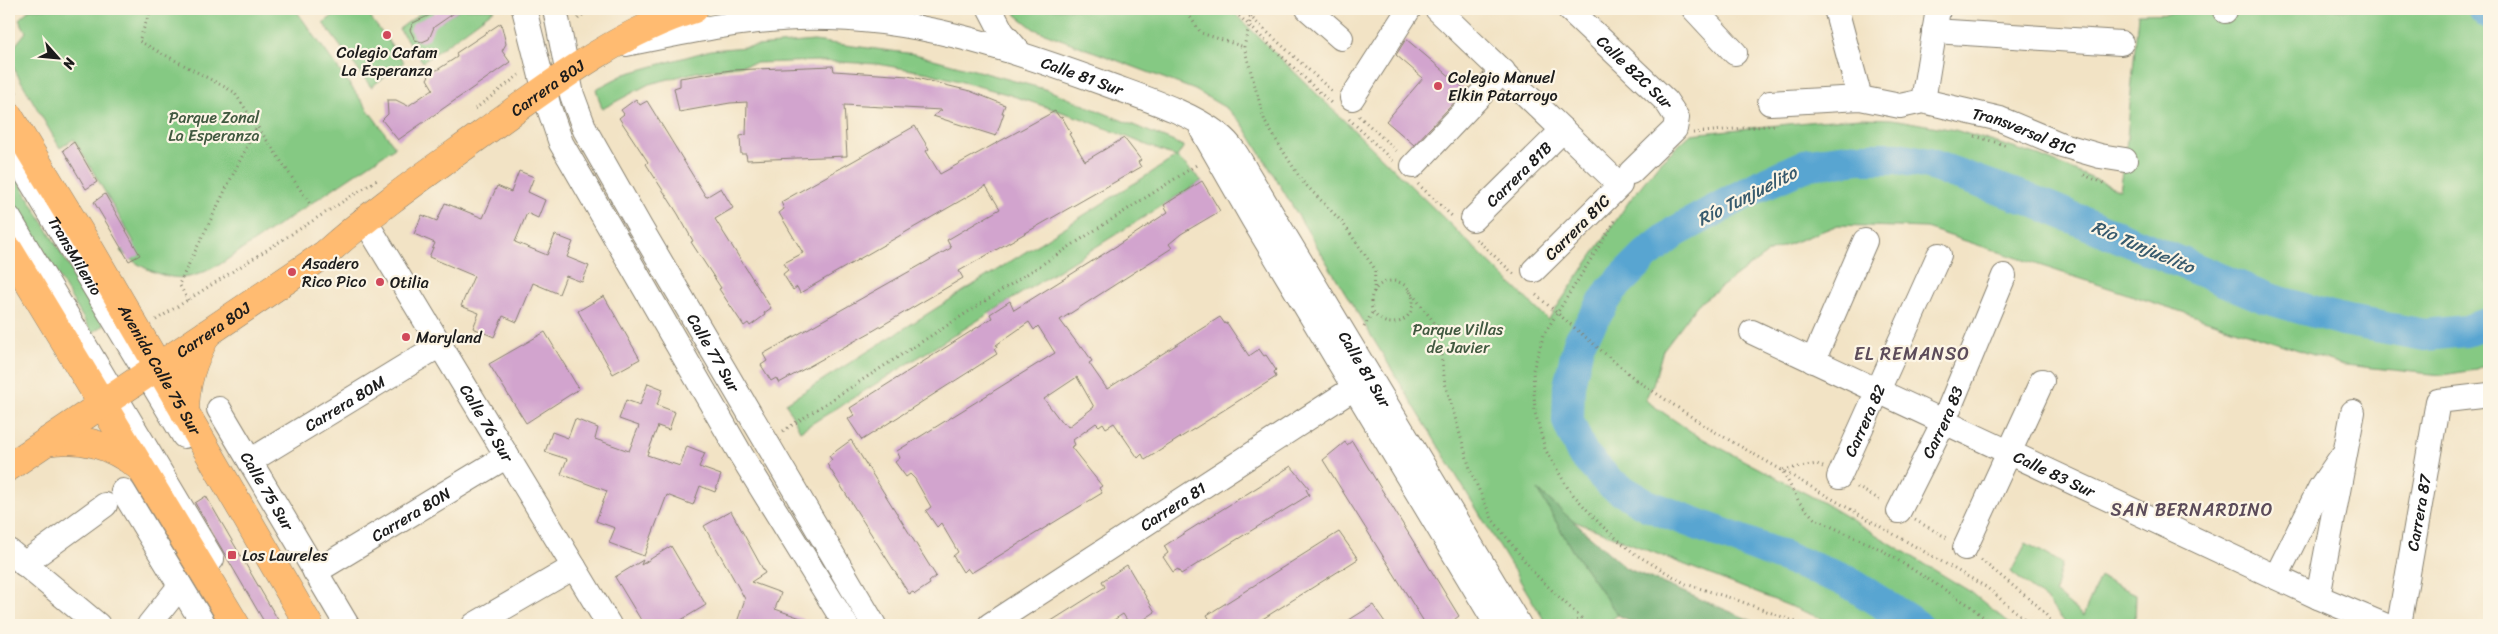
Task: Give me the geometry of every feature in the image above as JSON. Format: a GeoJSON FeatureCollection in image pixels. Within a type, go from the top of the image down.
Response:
{"type":"FeatureCollection","features":[{"type":"Feature","properties":{"kind":"main road","name":"Carrera 80J"},"geometry":{"type":"LineString","coordinates":[[149,365],[208,332],[325,254],[364,219],[568,74],[610,47],[660,21],[694,9]]}},
{"type":"Feature","properties":{"kind":"main road","name":"Avenida Calle 75 Sur"},"geometry":{"type":"LineString","coordinates":[[9,116],[149,365],[185,413],[309,625]]}},
{"type":"Feature","properties":{"kind":"main road","name":"Carrera 80J"},"geometry":{"type":"LineString","coordinates":[[9,452],[106,394],[149,365],[316,244],[364,219]]}},
{"type":"Feature","properties":{"kind":"main road"},"geometry":{"type":"LineString","coordinates":[[9,250],[106,394],[142,468],[236,625]]}},
{"type":"Feature","properties":{"kind":"main road"},"geometry":{"type":"LineString","coordinates":[[185,413],[187,383],[192,366],[208,332]]}},
{"type":"Feature","properties":{"kind":"main road","name":"Carrera 80J"},"geometry":{"type":"LineString","coordinates":[[9,467],[46,442],[106,394]]}},
{"type":"Feature","properties":{"kind":"main road"},"geometry":{"type":"LineString","coordinates":[[46,442],[71,439],[103,445],[142,468]]}},
{"type":"Feature","properties":{"kind":"street","name":"Calle 77 Sur"},"geometry":{"type":"LineString","coordinates":[[524,9],[554,125],[562,143],[741,455],[846,625]]}},
{"type":"Feature","properties":{"kind":"street","name":"Calle 77 Sur"},"geometry":{"type":"LineString","coordinates":[[555,9],[572,95],[585,130],[765,442],[874,625]]}},
{"type":"Feature","properties":{"kind":"street","name":"Calle 81 Sur"},"geometry":{"type":"LineString","coordinates":[[990,9],[1002,32],[1019,52]]}},
{"type":"Feature","properties":{"kind":"street"},"geometry":{"type":"LineString","coordinates":[[1308,9],[1341,38]]}},
{"type":"Feature","properties":{"kind":"street"},"geometry":{"type":"LineString","coordinates":[[1345,106],[1409,9]]}},
{"type":"Feature","properties":{"kind":"street"},"geometry":{"type":"LineString","coordinates":[[1437,9],[1563,130],[1625,178]]}},
{"type":"Feature","properties":{"kind":"street","name":"Calle 82C Sur"},"geometry":{"type":"LineString","coordinates":[[1569,9],[1666,101],[1677,118]]}},
{"type":"Feature","properties":{"kind":"street"},"geometry":{"type":"LineString","coordinates":[[1694,9],[1735,53]]}},
{"type":"Feature","properties":{"kind":"street"},"geometry":{"type":"LineString","coordinates":[[1836,9],[1860,98]]}},
{"type":"Feature","properties":{"kind":"street","name":"Calle 81 Sur"},"geometry":{"type":"LineString","coordinates":[[610,47],[722,27],[796,18],[845,18],[947,32],[1019,52],[1159,104],[1219,134],[1233,149],[1519,625]]}},
{"type":"Feature","properties":{"kind":"street"},"geometry":{"type":"LineString","coordinates":[[1770,103],[1860,98],[1893,106],[1923,101],[1936,20],[2121,43]]}},
{"type":"Feature","properties":{"kind":"street"},"geometry":{"type":"LineString","coordinates":[[1409,171],[1503,71]]}},
{"type":"Feature","properties":{"kind":"street","name":"Transversal 81C"},"geometry":{"type":"LineString","coordinates":[[1923,101],[2000,119],[2062,145],[2100,156],[2125,160]]}},
{"type":"Feature","properties":{"kind":"street","name":"Carrera 81C"},"geometry":{"type":"LineString","coordinates":[[1528,280],[1625,178],[1675,129],[1677,118]]}},
{"type":"Feature","properties":{"kind":"street","name":"Calle 81 Sur"},"geometry":{"type":"LineString","coordinates":[[1200,124],[1206,139],[1497,625]]}},
{"type":"Feature","properties":{"kind":"street","name":"Carrera 81B"},"geometry":{"type":"LineString","coordinates":[[1467,225],[1563,130]]}},
{"type":"Feature","properties":{"kind":"street","name":"TransMilenio"},"geometry":{"type":"LineString","coordinates":[[9,145],[149,365],[295,625]]}},
{"type":"Feature","properties":{"kind":"street"},"geometry":{"type":"LineString","coordinates":[[9,218],[106,394],[250,625]]}},
{"type":"Feature","properties":{"kind":"street","name":"Calle 76 Sur"},"geometry":{"type":"LineString","coordinates":[[364,219],[609,625]]}},
{"type":"Feature","properties":{"kind":"street"},"geometry":{"type":"LineString","coordinates":[[1813,361],[1865,241]]}},
{"type":"Feature","properties":{"kind":"street","name":"Carrera 82"},"geometry":{"type":"LineString","coordinates":[[1839,477],[1939,255]]}},
{"type":"Feature","properties":{"kind":"street","name":"Carrera 83"},"geometry":{"type":"LineString","coordinates":[[1899,511],[1943,422],[2004,276]]}},
{"type":"Feature","properties":{"kind":"street","name":"Calle 83 Sur"},"geometry":{"type":"LineString","coordinates":[[1752,332],[2318,597],[2384,625]]}},
{"type":"Feature","properties":{"kind":"street","name":"Carrera 80M"},"geometry":{"type":"LineString","coordinates":[[250,461],[440,345]]}},
{"type":"Feature","properties":{"kind":"street"},"geometry":{"type":"LineString","coordinates":[[1966,548],[2042,382]]}},
{"type":"Feature","properties":{"kind":"street","name":"Carrera 81"},"geometry":{"type":"LineString","coordinates":[[990,625],[1354,388]]}},
{"type":"Feature","properties":{"kind":"street","name":"Carrera 87"},"geometry":{"type":"LineString","coordinates":[[2398,625],[2438,401],[2489,395]]}},
{"type":"Feature","properties":{"kind":"street","name":"Calle 75 Sur"},"geometry":{"type":"LineString","coordinates":[[219,409],[347,625]]}},
{"type":"Feature","properties":{"kind":"street"},"geometry":{"type":"LineString","coordinates":[[2318,597],[2354,412]]}},
{"type":"Feature","properties":{"kind":"street"},"geometry":{"type":"LineString","coordinates":[[2276,577],[2320,488],[2347,449]]}},
{"type":"Feature","properties":{"kind":"street","name":"Carrera 80N"},"geometry":{"type":"LineString","coordinates":[[315,572],[506,456]]}},
{"type":"Feature","properties":{"kind":"street"},"geometry":{"type":"LineString","coordinates":[[98,625],[16,558],[114,498],[180,586],[204,625]]}},
{"type":"Feature","properties":{"kind":"street"},"geometry":{"type":"LineString","coordinates":[[474,625],[574,567]]}},
{"type":"Feature","properties":{"kind":"street"},"geometry":{"type":"LineString","coordinates":[[149,625],[180,586]]}},
{"type":"Feature","properties":{"kind":"path"},"geometry":{"type":"LineString","coordinates":[[151,9],[139,41],[234,92],[310,204]]}},
{"type":"Feature","properties":{"kind":"path"},"geometry":{"type":"LineString","coordinates":[[576,20],[589,9]]}},
{"type":"Feature","properties":{"kind":"path"},"geometry":{"type":"LineString","coordinates":[[1185,9],[1201,33],[1244,47]]}},
{"type":"Feature","properties":{"kind":"path"},"geometry":{"type":"LineString","coordinates":[[1232,9],[1345,106],[1409,171]]}},
{"type":"Feature","properties":{"kind":"path"},"geometry":{"type":"LineString","coordinates":[[1242,9],[1345,106],[1409,171],[1528,280],[1536,294],[1636,380],[1710,429],[1986,587],[2032,625]]}},
{"type":"Feature","properties":{"kind":"path"},"geometry":{"type":"LineString","coordinates":[[1251,17],[1244,47],[1265,122],[1302,181],[1342,222],[1375,269],[1372,305],[1377,316],[1382,321],[1396,323],[1402,320],[1411,310],[1412,296],[1409,290]]}},
{"type":"Feature","properties":{"kind":"path"},"geometry":{"type":"LineString","coordinates":[[472,111],[521,73]]}},
{"type":"Feature","properties":{"kind":"path"},"geometry":{"type":"LineString","coordinates":[[1664,138],[1781,125]]}},
{"type":"Feature","properties":{"kind":"path"},"geometry":{"type":"LineString","coordinates":[[188,300],[179,284],[257,126]]}},
{"type":"Feature","properties":{"kind":"path"},"geometry":{"type":"LineString","coordinates":[[1974,136],[2011,148]]}},
{"type":"Feature","properties":{"kind":"path"},"geometry":{"type":"LineString","coordinates":[[765,442],[1215,152]]}},
{"type":"Feature","properties":{"kind":"path"},"geometry":{"type":"LineString","coordinates":[[2081,174],[2106,184]]}},
{"type":"Feature","properties":{"kind":"path"},"geometry":{"type":"LineString","coordinates":[[150,324],[378,180]]}},
{"type":"Feature","properties":{"kind":"path"},"geometry":{"type":"LineString","coordinates":[[1619,215],[1544,334],[1532,370],[1535,412],[1545,449],[1569,490],[1602,526],[1634,554],[1686,584],[1737,600],[1804,625]]}},
{"type":"Feature","properties":{"kind":"path"},"geometry":{"type":"LineString","coordinates":[[1374,292],[1378,287],[1391,282],[1398,282],[1409,290],[1437,326],[1445,383],[1470,472],[1492,519],[1534,574],[1580,618],[1569,625]]}},
{"type":"Feature","properties":{"kind":"path"},"geometry":{"type":"LineString","coordinates":[[1782,470],[1817,464],[1966,548],[2038,606],[2055,625]]}},
{"type":"Feature","properties":{"kind":"path"},"geometry":{"type":"LineString","coordinates":[[1782,470],[1799,502],[1815,519],[1880,549],[1969,605],[1993,625]]}},
{"type":"Feature","properties":{"kind":"green space","name":"Parque Zonal La Esperanza"},"geometry":{"type":"Polygon","coordinates":[[[30,9],[295,9],[395,147],[219,265],[196,275],[183,278],[154,272],[136,263],[120,251],[134,242],[74,139],[60,148],[13,67],[14,47],[26,32],[19,19],[30,9]]]}},
{"type":"Feature","properties":{"kind":"green space"},"geometry":{"type":"Polygon","coordinates":[[[343,9],[364,9],[404,62],[371,87],[323,23],[343,9]]]}},
{"type":"Feature","properties":{"kind":"green space"},"geometry":{"type":"Polygon","coordinates":[[[426,9],[431,9],[441,22],[460,9],[495,9],[423,62],[399,29],[426,9]]]}},
{"type":"Feature","properties":{"kind":"green space","name":"Parque Villas de Javier"},"geometry":{"type":"Polygon","coordinates":[[[1015,9],[1230,9],[1548,320],[1630,200],[1660,162],[1691,134],[1818,121],[1862,118],[1892,119],[1955,130],[2039,156],[2120,190],[2125,160],[2138,14],[2333,9],[2489,9],[2489,364],[2476,370],[2442,375],[2344,365],[1926,228],[1838,225],[1769,252],[1698,304],[1663,350],[1654,382],[1645,400],[1696,435],[1822,502],[1971,592],[2011,625],[1838,625],[1571,520],[1540,492],[1572,550],[1618,615],[1604,625],[1547,625],[1242,123],[1226,108],[1195,90],[1034,29],[1016,15],[1015,9]]]}},
{"type":"Feature","properties":{"kind":"green space"},"geometry":{"type":"Polygon","coordinates":[[[814,41],[915,54],[1048,90],[1184,146],[1177,157],[1202,181],[800,431],[786,403],[1176,157],[1083,119],[1007,94],[929,73],[877,64],[819,61],[757,63],[697,72],[649,84],[602,109],[596,89],[625,74],[711,50],[814,41]]]}},
{"type":"Feature","properties":{"kind":"green space"},"geometry":{"type":"Polygon","coordinates":[[[9,165],[104,325],[92,333],[9,193],[9,165]]]}},
{"type":"Feature","properties":{"kind":"green space"},"geometry":{"type":"Polygon","coordinates":[[[1538,490],[1626,568],[1762,625],[1637,625],[1618,615],[1572,550],[1538,490]]]}},
{"type":"Feature","properties":{"kind":"green space"},"geometry":{"type":"Polygon","coordinates":[[[2026,543],[2062,563],[2055,593],[2083,616],[2100,577],[2136,594],[2135,625],[2067,625],[2048,602],[2011,572],[2026,543]]]}},
{"type":"Feature","properties":{"kind":"building"},"geometry":{"type":"Polygon","coordinates":[[[443,9],[460,9],[434,27],[429,39],[422,42],[415,40],[410,30],[413,23],[443,9]]]}},
{"type":"Feature","properties":{"kind":"building"},"geometry":{"type":"Polygon","coordinates":[[[501,23],[506,44],[502,51],[510,62],[398,140],[382,120],[388,114],[387,100],[396,100],[408,106],[433,89],[427,79],[433,69],[437,70],[457,57],[456,53],[501,23]]]}},
{"type":"Feature","properties":{"kind":"building","name":"Colegio Manuel Elkin Patarroyo"},"geometry":{"type":"Polygon","coordinates":[[[1406,39],[1466,90],[1414,145],[1386,121],[1423,78],[1396,55],[1406,39]]]}},
{"type":"Feature","properties":{"kind":"building"},"geometry":{"type":"Polygon","coordinates":[[[833,66],[834,71],[908,76],[970,91],[1005,105],[996,136],[933,116],[942,110],[844,105],[847,156],[747,160],[746,154],[741,154],[740,136],[746,135],[747,102],[679,112],[674,88],[680,86],[680,78],[731,70],[833,66]]]}},
{"type":"Feature","properties":{"kind":"building"},"geometry":{"type":"Polygon","coordinates":[[[636,99],[640,105],[647,101],[706,197],[721,188],[733,208],[715,219],[771,308],[750,326],[748,323],[744,326],[719,289],[721,288],[691,242],[693,241],[678,214],[646,164],[648,162],[619,118],[624,114],[621,110],[636,99]]]}},
{"type":"Feature","properties":{"kind":"building"},"geometry":{"type":"Polygon","coordinates":[[[1055,111],[1060,118],[1062,117],[1071,133],[1069,134],[1085,161],[1124,138],[1141,160],[1138,162],[1141,167],[959,271],[963,278],[871,332],[779,383],[776,378],[771,381],[761,365],[767,361],[763,354],[951,248],[947,240],[1000,209],[986,186],[800,293],[797,287],[793,290],[783,274],[788,270],[784,263],[803,253],[779,213],[784,209],[781,202],[915,126],[929,149],[926,151],[940,174],[1055,111]]]}},
{"type":"Feature","properties":{"kind":"building"},"geometry":{"type":"Polygon","coordinates":[[[74,142],[97,182],[86,189],[63,150],[74,142]]]}},
{"type":"Feature","properties":{"kind":"building"},"geometry":{"type":"Polygon","coordinates":[[[519,171],[534,177],[528,192],[545,200],[538,218],[527,213],[515,242],[547,255],[555,235],[573,242],[567,257],[589,266],[582,282],[566,276],[559,294],[533,283],[517,322],[503,316],[494,337],[473,328],[479,313],[461,306],[474,276],[429,257],[435,243],[414,234],[422,215],[437,221],[445,203],[483,218],[497,186],[511,192],[519,171]]]}},
{"type":"Feature","properties":{"kind":"building"},"geometry":{"type":"Polygon","coordinates":[[[1202,181],[1220,211],[1181,234],[1169,244],[1172,248],[1060,320],[1080,347],[1082,346],[1092,361],[1089,363],[1107,389],[1220,317],[1225,324],[1227,323],[1249,356],[1259,349],[1264,356],[1266,355],[1276,370],[1274,372],[1276,377],[1145,460],[1142,454],[1138,458],[1114,423],[1106,428],[1103,423],[1099,426],[1096,423],[1073,440],[1075,445],[1071,447],[1102,486],[1099,488],[1102,493],[971,573],[967,568],[963,572],[953,556],[958,552],[941,523],[937,527],[926,511],[931,507],[915,479],[910,474],[906,477],[895,462],[900,458],[897,451],[1055,353],[1038,326],[1034,330],[1029,322],[996,345],[997,347],[994,349],[997,354],[862,440],[848,419],[854,415],[850,408],[992,318],[990,314],[1010,301],[1014,310],[1118,245],[1168,212],[1164,205],[1202,181]],[[1077,377],[1044,399],[1063,424],[1065,423],[1068,427],[1094,407],[1077,377]]]}},
{"type":"Feature","properties":{"kind":"building"},"geometry":{"type":"Polygon","coordinates":[[[105,194],[140,255],[129,261],[94,202],[105,194]]]}},
{"type":"Feature","properties":{"kind":"building"},"geometry":{"type":"Polygon","coordinates":[[[604,296],[640,359],[613,374],[578,311],[604,296]]]}},
{"type":"Feature","properties":{"kind":"building"},"geometry":{"type":"Polygon","coordinates":[[[545,332],[579,389],[526,423],[489,364],[545,332]]]}},
{"type":"Feature","properties":{"kind":"building"},"geometry":{"type":"Polygon","coordinates":[[[648,383],[663,389],[657,405],[675,412],[669,430],[658,426],[647,455],[680,466],[687,446],[705,453],[699,467],[721,475],[715,492],[700,486],[693,505],[667,495],[644,556],[609,543],[615,528],[596,521],[607,491],[561,474],[567,459],[545,452],[552,432],[568,438],[575,419],[598,428],[595,439],[629,451],[639,426],[619,419],[626,400],[640,405],[648,383]]]}},
{"type":"Feature","properties":{"kind":"building"},"geometry":{"type":"Polygon","coordinates":[[[851,440],[936,576],[929,582],[930,584],[915,594],[913,592],[909,594],[827,464],[832,460],[829,456],[851,440]]]}},
{"type":"Feature","properties":{"kind":"building"},"geometry":{"type":"Polygon","coordinates":[[[1352,441],[1459,616],[1454,620],[1458,625],[1426,625],[1323,460],[1345,442],[1347,445],[1352,441]]]}},
{"type":"Feature","properties":{"kind":"building"},"geometry":{"type":"Polygon","coordinates":[[[1291,466],[1309,488],[1306,489],[1309,495],[1181,574],[1178,569],[1173,572],[1163,557],[1168,553],[1164,546],[1291,466]]]}},
{"type":"Feature","properties":{"kind":"building","name":"Los Laureles"},"geometry":{"type":"Polygon","coordinates":[[[206,496],[281,625],[266,625],[195,503],[206,496]]]}},
{"type":"Feature","properties":{"kind":"building"},"geometry":{"type":"Polygon","coordinates":[[[731,511],[765,573],[751,582],[781,593],[775,609],[815,623],[815,625],[736,625],[745,599],[704,526],[731,511]]]}},
{"type":"Feature","properties":{"kind":"building"},"geometry":{"type":"Polygon","coordinates":[[[1339,532],[1358,559],[1253,625],[1213,625],[1207,615],[1339,532]]]}},
{"type":"Feature","properties":{"kind":"building"},"geometry":{"type":"Polygon","coordinates":[[[671,546],[706,605],[673,625],[644,625],[615,577],[643,560],[641,565],[671,546]]]}},
{"type":"Feature","properties":{"kind":"building"},"geometry":{"type":"Polygon","coordinates":[[[1127,565],[1155,612],[1136,625],[1130,625],[1123,614],[1106,625],[1045,625],[1105,587],[1102,581],[1127,565]]]}},
{"type":"Feature","properties":{"kind":"building"},"geometry":{"type":"Polygon","coordinates":[[[1373,605],[1387,625],[1341,625],[1373,605]]]}},
{"type":"Feature","properties":{"kind":"waterway","name":"Río Tunjuelito"},"geometry":{"type":"LineString","coordinates":[[2484,9],[2489,14]]}},
{"type":"Feature","properties":{"kind":"waterway","name":"Río Tunjuelito"},"geometry":{"type":"LineString","coordinates":[[1916,625],[1847,581],[1647,505],[1610,483],[1582,453],[1568,421],[1569,386],[1579,342],[1612,289],[1646,255],[1675,232],[1761,185],[1809,164],[1858,158],[1897,158],[1929,164],[2033,201],[2266,298],[2342,320],[2425,335],[2466,331],[2489,323]]}},
{"type":"Feature","properties":{"kind":"place","name":"Colegio Cafam La Esperanza"},"geometry":{"type":"Point","coordinates":[387,35]}},
{"type":"Feature","properties":{"kind":"place","name":"Colegio Manuel Elkin Patarroyo"},"geometry":{"type":"Point","coordinates":[1438,86]}},
{"type":"Feature","properties":{"kind":"place","name":"Asadero Rico Pico"},"geometry":{"type":"Point","coordinates":[292,272]}},
{"type":"Feature","properties":{"kind":"place","name":"Otilia"},"geometry":{"type":"Point","coordinates":[380,282]}},
{"type":"Feature","properties":{"kind":"place","name":"Maryland"},"geometry":{"type":"Point","coordinates":[406,337]}},
{"type":"Feature","properties":{"kind":"place","name":"Los Laureles"},"geometry":{"type":"Point","coordinates":[232,555]}},
{"type":"Feature","properties":{"kind":"district","name":"EL REMANSO"},"geometry":{"type":"Point","coordinates":[1912,354]}},
{"type":"Feature","properties":{"kind":"district","name":"SAN BERNARDINO"},"geometry":{"type":"Point","coordinates":[2192,510]}}]}
